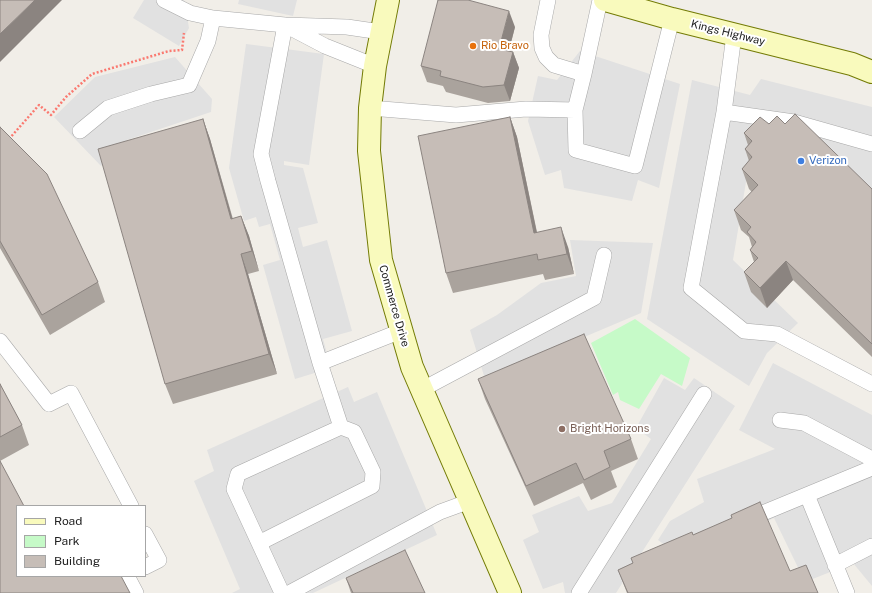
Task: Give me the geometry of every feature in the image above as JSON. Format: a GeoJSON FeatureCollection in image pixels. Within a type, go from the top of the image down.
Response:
{"type":"FeatureCollection","features":[{"type":"Feature","properties":{"kind":"main road","name":"Commerce Drive"},"geometry":{"type":"LineString","coordinates":[[388,0],[375,66],[370,108],[369,151],[381,260],[412,367],[510,593]]}},
{"type":"Feature","properties":{"kind":"main road","name":"Kings Highway"},"geometry":{"type":"LineString","coordinates":[[605,0],[734,35],[865,66]]}},
{"type":"Feature","properties":{"kind":"lane"},"geometry":{"type":"LineString","coordinates":[[164,0],[190,12],[213,18],[285,25],[347,27],[381,32]]}},
{"type":"Feature","properties":{"kind":"lane"},"geometry":{"type":"LineString","coordinates":[[548,0],[541,35],[542,48],[546,57],[554,65],[584,74]]}},
{"type":"Feature","properties":{"kind":"lane"},"geometry":{"type":"LineString","coordinates":[[600,0],[575,110],[576,150],[635,166],[672,19]]}},
{"type":"Feature","properties":{"kind":"lane"},"geometry":{"type":"LineString","coordinates":[[80,131],[108,108],[151,94],[189,85],[208,41],[213,18]]}},
{"type":"Feature","properties":{"kind":"lane"},"geometry":{"type":"LineString","coordinates":[[285,25],[325,46],[375,66]]}},
{"type":"Feature","properties":{"kind":"lane"},"geometry":{"type":"LineString","coordinates":[[285,25],[262,154],[268,181],[320,363],[341,427]]}},
{"type":"Feature","properties":{"kind":"lane"},"geometry":{"type":"LineString","coordinates":[[734,35],[724,112],[691,288],[744,331],[777,334],[872,384]]}},
{"type":"Feature","properties":{"kind":"lane"},"geometry":{"type":"LineString","coordinates":[[370,108],[456,115],[526,109],[575,110]]}},
{"type":"Feature","properties":{"kind":"lane"},"geometry":{"type":"LineString","coordinates":[[724,112],[794,122],[872,144]]}},
{"type":"Feature","properties":{"kind":"lane"},"geometry":{"type":"LineString","coordinates":[[421,390],[594,298],[604,255]]}},
{"type":"Feature","properties":{"kind":"lane"},"geometry":{"type":"LineString","coordinates":[[320,363],[402,331]]}},
{"type":"Feature","properties":{"kind":"lane"},"geometry":{"type":"LineString","coordinates":[[0,341],[49,404],[71,393],[129,505]]}},
{"type":"Feature","properties":{"kind":"lane"},"geometry":{"type":"LineString","coordinates":[[579,593],[704,394]]}},
{"type":"Feature","properties":{"kind":"lane"},"geometry":{"type":"LineString","coordinates":[[780,420],[804,423],[872,459]]}},
{"type":"Feature","properties":{"kind":"lane"},"geometry":{"type":"LineString","coordinates":[[259,543],[372,486],[373,472],[354,432],[341,427],[238,474],[234,489],[282,593]]}},
{"type":"Feature","properties":{"kind":"lane"},"geometry":{"type":"LineString","coordinates":[[730,527],[872,468]]}},
{"type":"Feature","properties":{"kind":"lane"},"geometry":{"type":"LineString","coordinates":[[807,495],[847,593]]}},
{"type":"Feature","properties":{"kind":"lane"},"geometry":{"type":"LineString","coordinates":[[289,593],[308,588],[440,512],[470,501]]}},
{"type":"Feature","properties":{"kind":"lane"},"geometry":{"type":"LineString","coordinates":[[146,536],[158,560],[146,566]]}},
{"type":"Feature","properties":{"kind":"lane"},"geometry":{"type":"LineString","coordinates":[[835,565],[872,546]]}},
{"type":"Feature","properties":{"kind":"lane"},"geometry":{"type":"LineString","coordinates":[[128,577],[136,593]]}},
{"type":"Feature","properties":{"kind":"green space"},"geometry":{"type":"Polygon","coordinates":[[[635,319],[690,358],[682,386],[661,374],[639,409],[620,400],[618,392],[613,395],[591,343],[635,319]]]}},
{"type":"Feature","properties":{"kind":"shaded area"},"geometry":{"type":"Polygon","coordinates":[[[144,0],[184,0],[189,28],[179,46],[133,18],[144,0]]]}},
{"type":"Feature","properties":{"kind":"shaded area"},"geometry":{"type":"Polygon","coordinates":[[[239,0],[297,0],[293,16],[238,4],[239,0]]]}},
{"type":"Feature","properties":{"kind":"shaded area"},"geometry":{"type":"Polygon","coordinates":[[[246,44],[324,54],[309,165],[284,161],[284,165],[303,168],[318,223],[298,228],[303,247],[327,240],[352,331],[323,339],[331,368],[295,379],[263,265],[280,260],[270,224],[259,227],[256,217],[244,221],[229,168],[246,44]]]}},
{"type":"Feature","properties":{"kind":"shaded area"},"geometry":{"type":"Polygon","coordinates":[[[580,51],[680,84],[659,188],[638,180],[632,201],[564,188],[561,170],[545,175],[528,121],[538,76],[557,80],[580,51]]]}},
{"type":"Feature","properties":{"kind":"shaded area"},"geometry":{"type":"Polygon","coordinates":[[[175,57],[212,99],[211,112],[127,140],[101,166],[54,117],[95,77],[175,57]]]}},
{"type":"Feature","properties":{"kind":"shaded area"},"geometry":{"type":"Polygon","coordinates":[[[761,79],[872,107],[872,202],[754,134],[733,260],[798,323],[767,353],[749,386],[647,319],[692,80],[750,95],[761,79]]]}},
{"type":"Feature","properties":{"kind":"shaded area"},"geometry":{"type":"Polygon","coordinates":[[[570,240],[653,243],[641,313],[485,379],[470,330],[497,315],[541,283],[576,276],[570,240]]]}},
{"type":"Feature","properties":{"kind":"shaded area"},"geometry":{"type":"Polygon","coordinates":[[[773,363],[872,415],[872,586],[853,563],[805,582],[774,518],[676,562],[670,549],[658,540],[670,521],[704,502],[697,479],[775,449],[739,430],[773,363]]]}},
{"type":"Feature","properties":{"kind":"shaded area"},"geometry":{"type":"Polygon","coordinates":[[[664,378],[685,390],[694,378],[735,406],[616,593],[565,593],[563,582],[543,589],[523,540],[539,532],[532,515],[579,496],[588,511],[612,503],[651,439],[636,428],[664,378]]]}},
{"type":"Feature","properties":{"kind":"shaded area"},"geometry":{"type":"Polygon","coordinates":[[[348,387],[354,402],[377,392],[437,535],[313,593],[232,593],[240,589],[194,481],[214,471],[207,450],[348,387]]]}},
{"type":"Feature","properties":{"kind":"building"},"geometry":{"type":"Polygon","coordinates":[[[0,0],[35,0],[0,34],[0,0]]]}},
{"type":"Feature","properties":{"kind":"building","name":"Rio Bravo"},"geometry":{"type":"Polygon","coordinates":[[[438,0],[468,0],[509,11],[499,49],[513,52],[504,85],[483,87],[440,76],[441,71],[421,66],[438,0]]]}},
{"type":"Feature","properties":{"kind":"building"},"geometry":{"type":"Polygon","coordinates":[[[795,114],[872,189],[872,344],[786,261],[760,288],[744,272],[758,258],[750,250],[756,242],[747,232],[751,227],[734,210],[758,185],[742,169],[752,157],[745,149],[752,141],[744,133],[760,117],[769,124],[777,116],[785,124],[795,114]]]}},
{"type":"Feature","properties":{"kind":"building"},"geometry":{"type":"Polygon","coordinates":[[[510,117],[534,233],[561,227],[567,254],[538,260],[537,254],[446,273],[418,136],[510,117]]]}},
{"type":"Feature","properties":{"kind":"building"},"geometry":{"type":"Polygon","coordinates":[[[203,119],[231,219],[241,216],[252,251],[241,254],[269,354],[165,384],[98,149],[203,119]]]}},
{"type":"Feature","properties":{"kind":"building"},"geometry":{"type":"Polygon","coordinates":[[[0,127],[47,174],[98,282],[42,315],[0,241],[0,127]]]}},
{"type":"Feature","properties":{"kind":"building","name":"Bright Horizons"},"geometry":{"type":"Polygon","coordinates":[[[584,334],[631,439],[604,451],[610,467],[584,480],[576,463],[526,486],[478,379],[584,334]]]}},
{"type":"Feature","properties":{"kind":"building"},"geometry":{"type":"Polygon","coordinates":[[[0,384],[22,425],[0,437],[0,384]]]}},
{"type":"Feature","properties":{"kind":"building"},"geometry":{"type":"Polygon","coordinates":[[[0,461],[23,505],[16,505],[16,577],[122,577],[130,593],[0,593],[0,461]]]}},
{"type":"Feature","properties":{"kind":"building"},"geometry":{"type":"Polygon","coordinates":[[[760,502],[790,571],[806,565],[818,593],[628,593],[618,570],[633,563],[631,558],[692,532],[693,535],[732,518],[731,515],[760,502]]]}},
{"type":"Feature","properties":{"kind":"building"},"geometry":{"type":"Polygon","coordinates":[[[405,550],[425,593],[353,593],[346,578],[405,550]]]}},
{"type":"Feature","properties":{"kind":"place","name":"Rio Bravo"},"geometry":{"type":"Point","coordinates":[473,46]}},
{"type":"Feature","properties":{"kind":"place","name":"Verizon"},"geometry":{"type":"Point","coordinates":[801,161]}},
{"type":"Feature","properties":{"kind":"place","name":"Bright Horizons"},"geometry":{"type":"Point","coordinates":[562,429]}}]}
